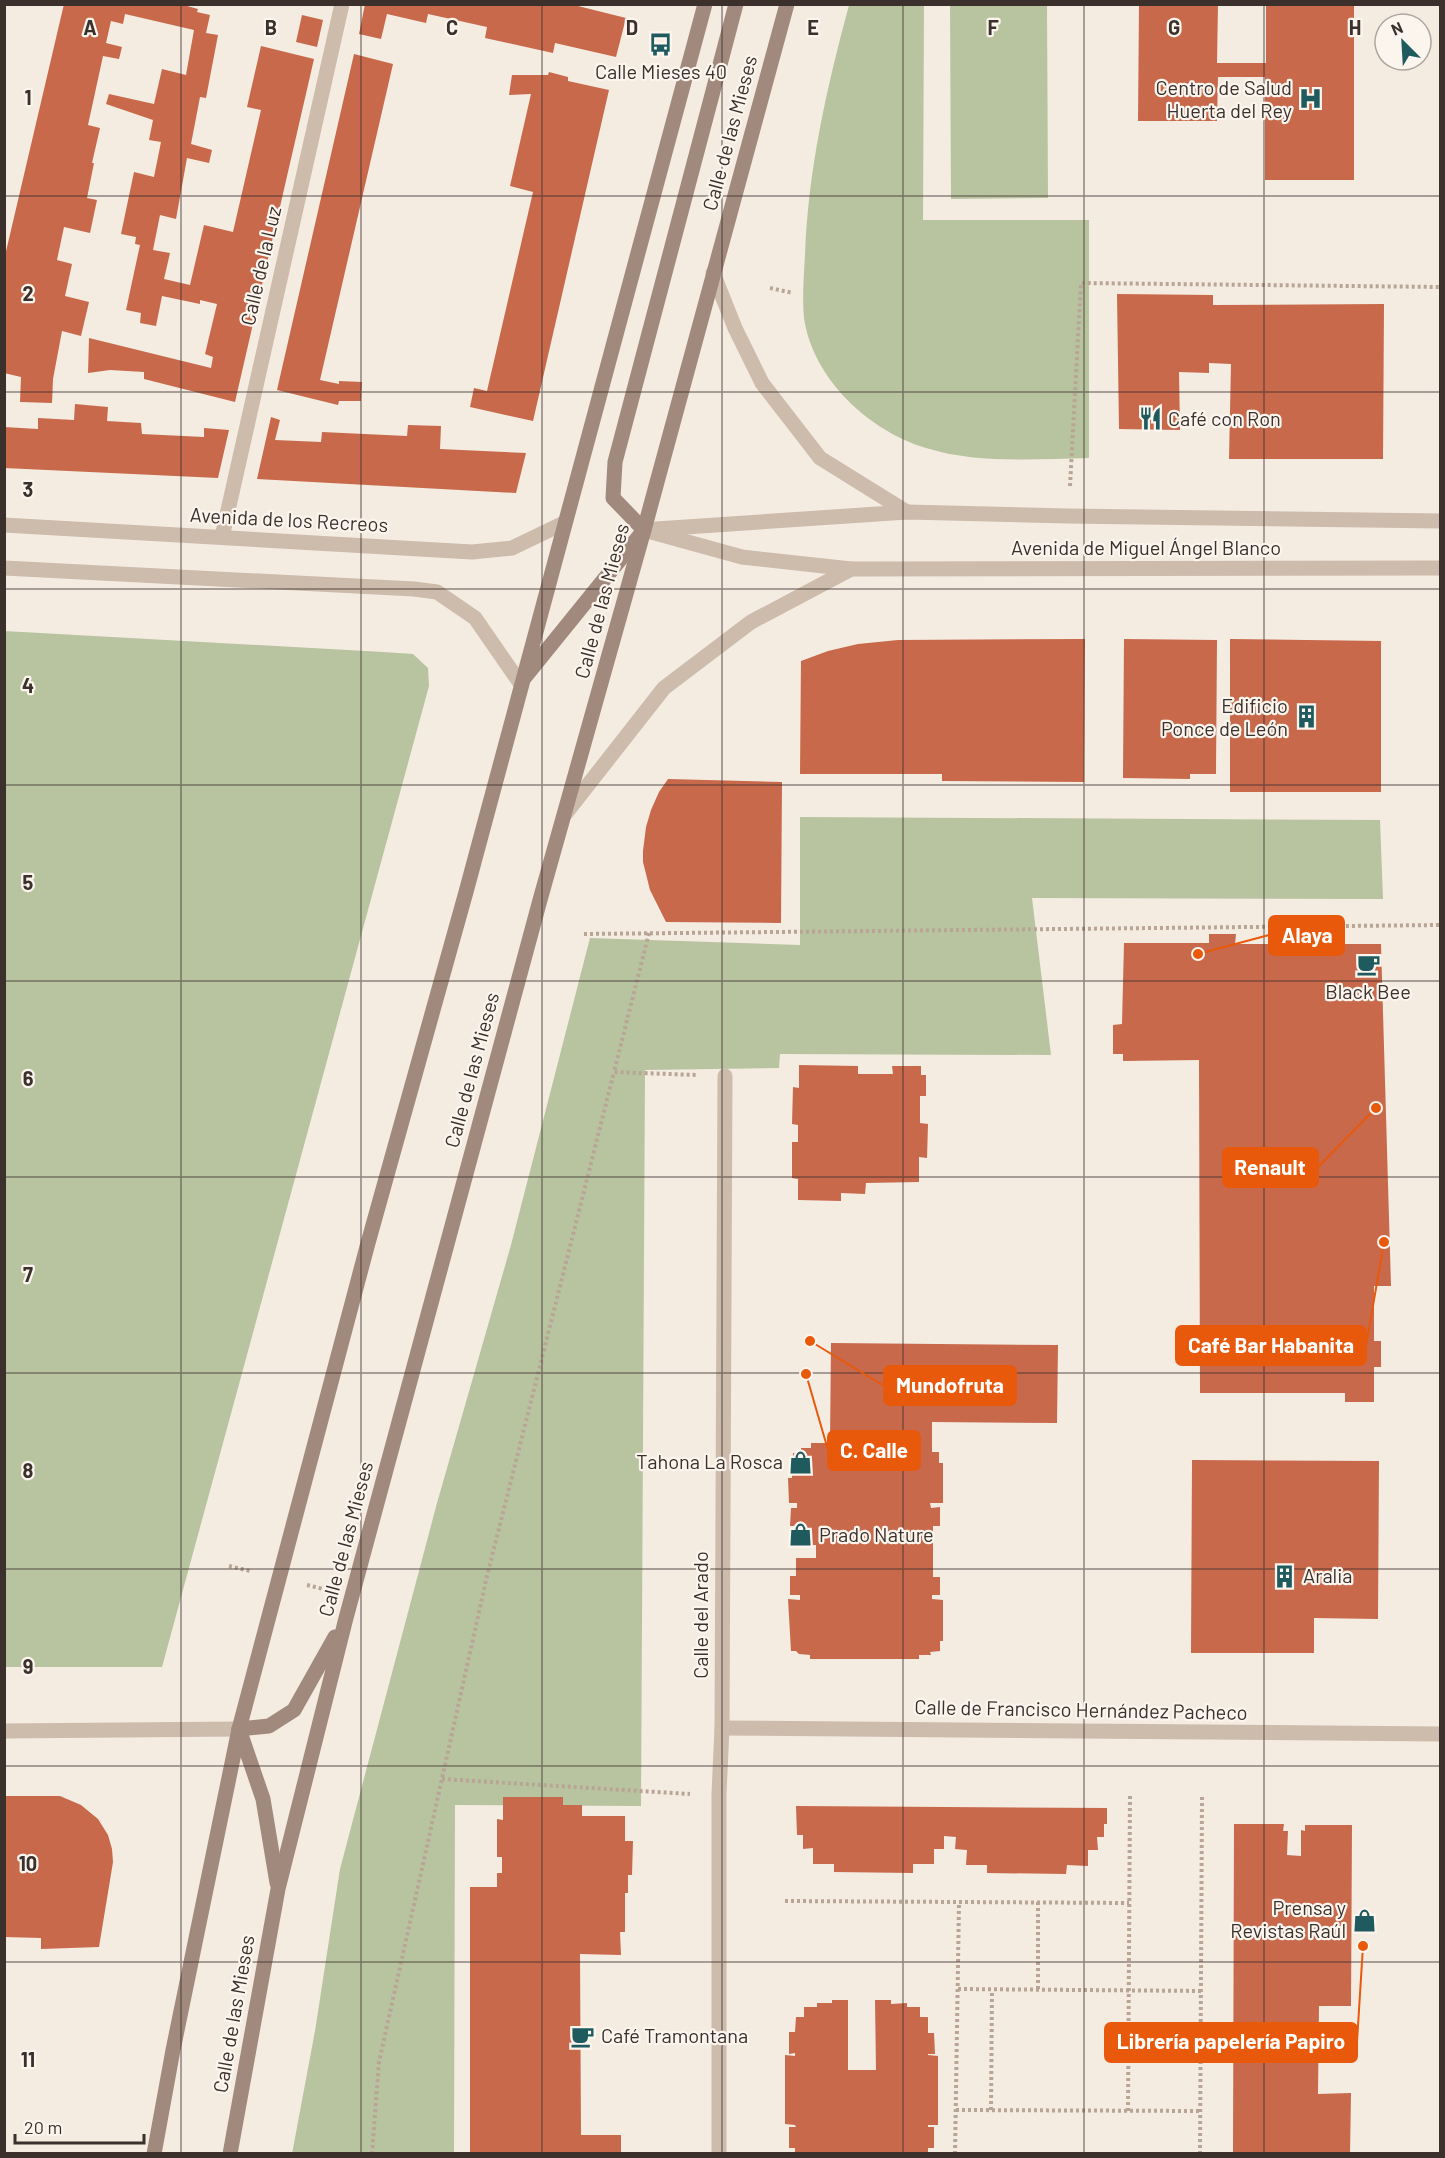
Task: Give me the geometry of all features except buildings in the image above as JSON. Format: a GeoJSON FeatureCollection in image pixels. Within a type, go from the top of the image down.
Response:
{"type":"FeatureCollection","features":[{"type":"Feature","properties":{"kind":"main road"},"geometry":{"type":"LineString","coordinates":[[154,2154],[239,1729],[368,1242],[466,892],[520,683],[705,4]]}},
{"type":"Feature","properties":{"kind":"main road"},"geometry":{"type":"LineString","coordinates":[[520,683],[644,530],[613,498],[615,462],[736,4]]}},
{"type":"Feature","properties":{"kind":"main road","name":"Calle de las Mieses"},"geometry":{"type":"LineString","coordinates":[[230,2154],[278,1889],[346,1618],[540,900],[566,813],[787,4]]}},
{"type":"Feature","properties":{"kind":"main road"},"geometry":{"type":"LineString","coordinates":[[239,1729],[269,1726],[294,1710],[346,1618]]}},
{"type":"Feature","properties":{"kind":"main road"},"geometry":{"type":"LineString","coordinates":[[239,1729],[263,1799],[278,1889]]}},
{"type":"Feature","properties":{"kind":"street","name":"Calle de la Luz"},"geometry":{"type":"LineString","coordinates":[[222,537],[342,4]]}},
{"type":"Feature","properties":{"kind":"street"},"geometry":{"type":"LineString","coordinates":[[713,273],[735,328],[762,383],[820,458],[907,512]]}},
{"type":"Feature","properties":{"kind":"street","name":"Avenida de Miguel Ángel Blanco"},"geometry":{"type":"LineString","coordinates":[[644,530],[907,512],[1440,521]]}},
{"type":"Feature","properties":{"kind":"street","name":"Avenida de los Recreos"},"geometry":{"type":"LineString","coordinates":[[4,525],[472,552],[512,548],[564,523]]}},
{"type":"Feature","properties":{"kind":"street","name":"Avenida de Miguel Ángel Blanco"},"geometry":{"type":"LineString","coordinates":[[644,530],[742,557],[851,569],[1440,568]]}},
{"type":"Feature","properties":{"kind":"street"},"geometry":{"type":"LineString","coordinates":[[4,568],[437,592],[475,618],[520,683]]}},
{"type":"Feature","properties":{"kind":"street","name":"Avenida de Miguel Ángel Blanco"},"geometry":{"type":"LineString","coordinates":[[566,813],[664,688],[751,622],[851,569]]}},
{"type":"Feature","properties":{"kind":"street","name":"Calle del Arado"},"geometry":{"type":"LineString","coordinates":[[719,2154],[719,1794],[722,1728],[725,1076]]}},
{"type":"Feature","properties":{"kind":"street","name":"Calle de Francisco Hernández Pacheco"},"geometry":{"type":"LineString","coordinates":[[722,1728],[1440,1734]]}},
{"type":"Feature","properties":{"kind":"street"},"geometry":{"type":"LineString","coordinates":[[4,1731],[239,1729]]}},
{"type":"Feature","properties":{"kind":"path"},"geometry":{"type":"LineString","coordinates":[[1068,516],[1081,283],[1440,287]]}},
{"type":"Feature","properties":{"kind":"path"},"geometry":{"type":"LineString","coordinates":[[770,288],[793,293]]}},
{"type":"Feature","properties":{"kind":"path"},"geometry":{"type":"LineString","coordinates":[[584,934],[1440,925]]}},
{"type":"Feature","properties":{"kind":"path"},"geometry":{"type":"LineString","coordinates":[[372,2154],[379,2062],[487,1576],[650,933]]}},
{"type":"Feature","properties":{"kind":"path"},"geometry":{"type":"LineString","coordinates":[[614,1072],[725,1076]]}},
{"type":"Feature","properties":{"kind":"path"},"geometry":{"type":"LineString","coordinates":[[442,1779],[697,1795]]}},
{"type":"Feature","properties":{"kind":"path"},"geometry":{"type":"LineString","coordinates":[[1128,2111],[1130,1797]]}},
{"type":"Feature","properties":{"kind":"path"},"geometry":{"type":"LineString","coordinates":[[1200,2154],[1203,1797]]}},
{"type":"Feature","properties":{"kind":"path"},"geometry":{"type":"LineString","coordinates":[[785,1901],[1129,1903]]}},
{"type":"Feature","properties":{"kind":"path"},"geometry":{"type":"LineString","coordinates":[[955,2154],[959,1902]]}},
{"type":"Feature","properties":{"kind":"path"},"geometry":{"type":"LineString","coordinates":[[1038,1902],[1038,1990]]}},
{"type":"Feature","properties":{"kind":"path"},"geometry":{"type":"LineString","coordinates":[[958,1989],[1202,1991]]}},
{"type":"Feature","properties":{"kind":"path"},"geometry":{"type":"LineString","coordinates":[[991,2110],[992,1990]]}},
{"type":"Feature","properties":{"kind":"path"},"geometry":{"type":"LineString","coordinates":[[956,2110],[1201,2111]]}},
{"type":"Feature","properties":{"kind":"green space"},"geometry":{"type":"Polygon","coordinates":[[[849,5],[924,5],[923,220],[1089,220],[1089,458],[986,458],[945,453],[926,448],[884,429],[865,415],[847,400],[819,362],[809,340],[804,318],[803,286],[807,223],[820,128],[849,5]]]}},
{"type":"Feature","properties":{"kind":"green space"},"geometry":{"type":"Polygon","coordinates":[[[950,5],[1047,5],[1048,198],[951,199],[950,5]]]}},
{"type":"Feature","properties":{"kind":"green space"},"geometry":{"type":"Polygon","coordinates":[[[4,631],[413,654],[428,668],[429,686],[162,1667],[5,1667],[4,631]]]}},
{"type":"Feature","properties":{"kind":"green space"},"geometry":{"type":"Polygon","coordinates":[[[800,817],[1380,820],[1383,899],[1032,898],[1051,1055],[780,1054],[779,1068],[645,1070],[641,1806],[455,1805],[454,2153],[292,2154],[315,2031],[340,1869],[437,1503],[511,1245],[590,938],[800,945],[800,817]]]}},
{"type":"Feature","properties":{"kind":"place","name":"Calle Mieses 40"},"geometry":{"type":"Point","coordinates":[661,44]}},
{"type":"Feature","properties":{"kind":"place","name":"Centro de Salud Huerta del Rey"},"geometry":{"type":"Point","coordinates":[1310,99]}},
{"type":"Feature","properties":{"kind":"place","name":"Café con Ron"},"geometry":{"type":"Point","coordinates":[1150,419]}},
{"type":"Feature","properties":{"kind":"place","name":"Edificio Ponce de León"},"geometry":{"type":"Point","coordinates":[1306,717]}},
{"type":"Feature","properties":{"kind":"place","name":"Alaya"},"geometry":{"type":"Point","coordinates":[1198,954]}},
{"type":"Feature","properties":{"kind":"place","name":"Black Bee"},"geometry":{"type":"Point","coordinates":[1368,964]}},
{"type":"Feature","properties":{"kind":"place","name":"Renault"},"geometry":{"type":"Point","coordinates":[1376,1108]}},
{"type":"Feature","properties":{"kind":"place","name":"Café Bar Habanita"},"geometry":{"type":"Point","coordinates":[1384,1242]}},
{"type":"Feature","properties":{"kind":"place","name":"Mundofruta"},"geometry":{"type":"Point","coordinates":[810,1341]}},
{"type":"Feature","properties":{"kind":"place","name":"C. Calle"},"geometry":{"type":"Point","coordinates":[806,1374]}},
{"type":"Feature","properties":{"kind":"place","name":"Tahona La Rosca"},"geometry":{"type":"Point","coordinates":[801,1462]}},
{"type":"Feature","properties":{"kind":"place","name":"Prado Nature"},"geometry":{"type":"Point","coordinates":[801,1535]}},
{"type":"Feature","properties":{"kind":"place","name":"Aralia"},"geometry":{"type":"Point","coordinates":[1285,1576]}},
{"type":"Feature","properties":{"kind":"place","name":"Prensa y Revistas Raúl"},"geometry":{"type":"Point","coordinates":[1364,1920]}},
{"type":"Feature","properties":{"kind":"place","name":"Librería papelería Papiro"},"geometry":{"type":"Point","coordinates":[1363,1946]}},
{"type":"Feature","properties":{"kind":"place","name":"Café Tramontana"},"geometry":{"type":"Point","coordinates":[583,2036]}}]}
